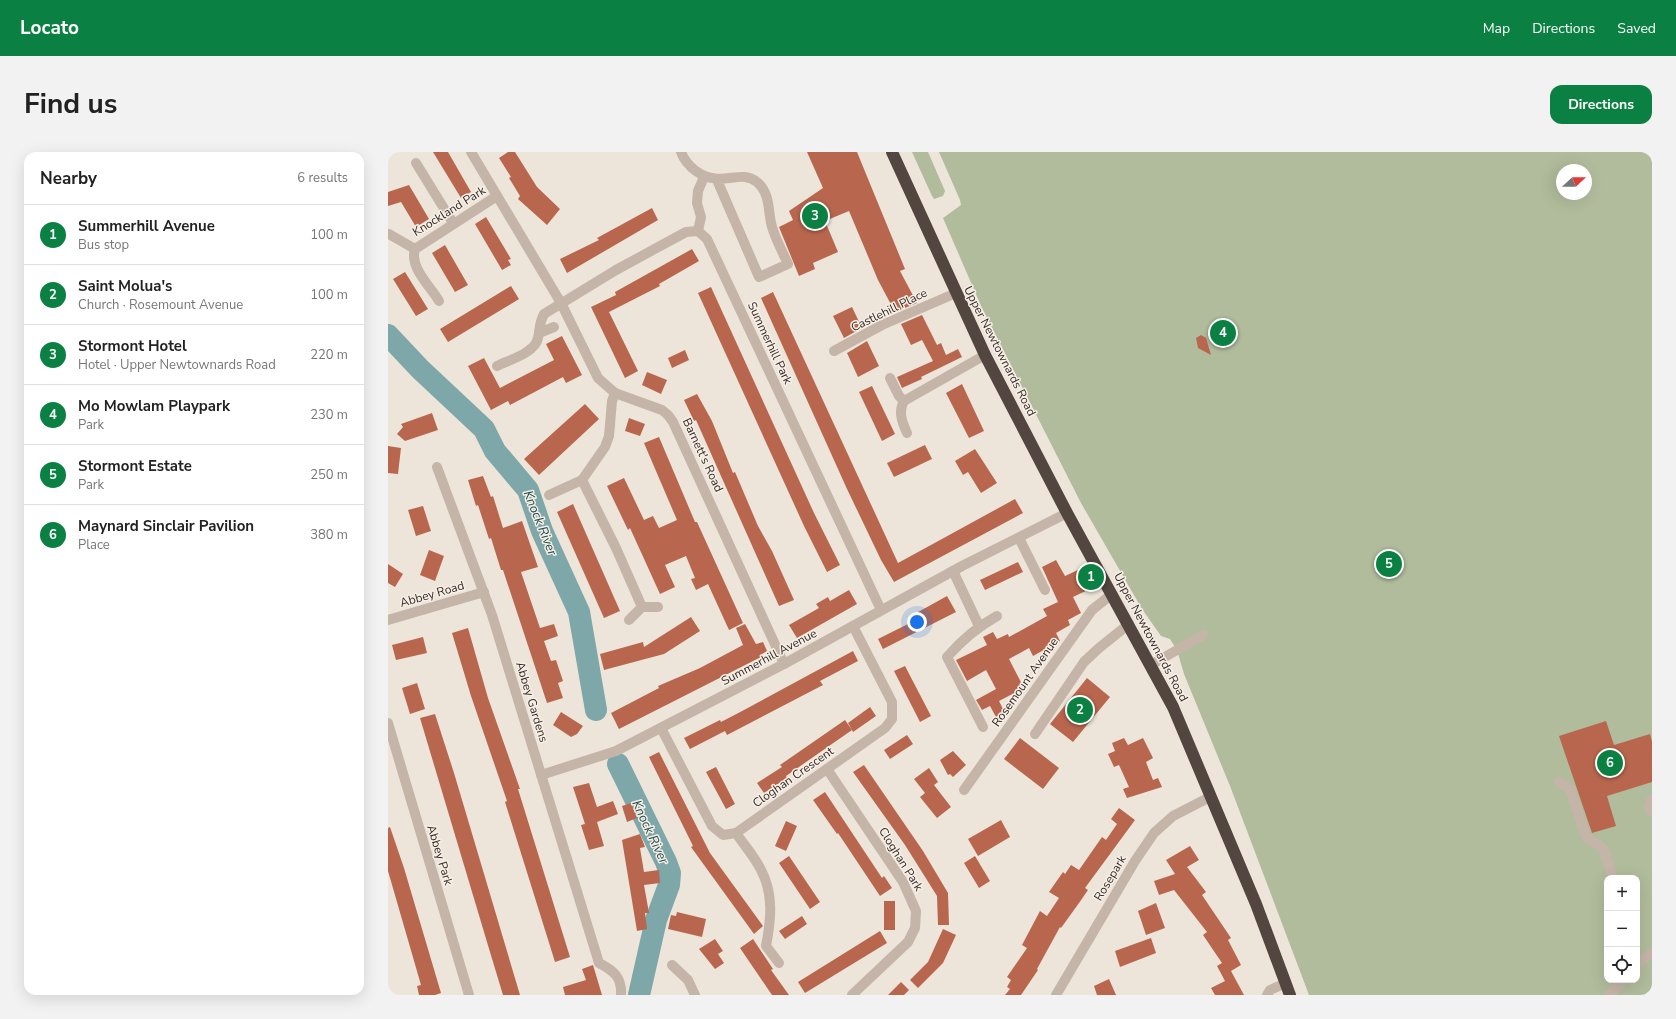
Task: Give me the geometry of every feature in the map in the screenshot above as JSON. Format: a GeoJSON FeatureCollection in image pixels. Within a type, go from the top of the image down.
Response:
{"type":"FeatureCollection","features":[{"type":"Feature","properties":{"kind":"highway","name":"Upper Newtownards Road"},"geometry":{"type":"LineString","coordinates":[[892,152],[985,356],[1173,707],[1256,904],[1290,995]]}},
{"type":"Feature","properties":{"kind":"street","name":"Barnett's Road"},"geometry":{"type":"LineString","coordinates":[[471,152],[561,303],[598,378],[615,393],[662,410],[673,422],[784,664]]}},
{"type":"Feature","properties":{"kind":"street"},"geometry":{"type":"LineString","coordinates":[[681,152],[690,166],[704,177],[717,180],[740,176],[748,177],[757,182],[767,198],[773,230],[788,264],[759,277],[717,180]]}},
{"type":"Feature","properties":{"kind":"street"},"geometry":{"type":"LineString","coordinates":[[416,163],[453,224]]}},
{"type":"Feature","properties":{"kind":"street"},"geometry":{"type":"LineString","coordinates":[[497,366],[531,349],[538,340],[539,323],[544,314],[616,270],[686,232],[698,231],[701,217],[697,203],[698,190],[704,177]]}},
{"type":"Feature","properties":{"kind":"street","name":"Knockland Park"},"geometry":{"type":"LineString","coordinates":[[439,301],[415,266],[413,256],[415,249],[497,196]]}},
{"type":"Feature","properties":{"kind":"street","name":"Summerhill Park"},"geometry":{"type":"LineString","coordinates":[[698,231],[707,239],[881,610]]}},
{"type":"Feature","properties":{"kind":"street","name":"Knockland Park"},"geometry":{"type":"LineString","coordinates":[[389,234],[415,249]]}},
{"type":"Feature","properties":{"kind":"street","name":"Castlehill Place"},"geometry":{"type":"LineString","coordinates":[[834,351],[882,325],[956,293]]}},
{"type":"Feature","properties":{"kind":"street"},"geometry":{"type":"LineString","coordinates":[[539,333],[554,327]]}},
{"type":"Feature","properties":{"kind":"street"},"geometry":{"type":"LineString","coordinates":[[908,433],[903,423],[900,409],[904,401],[985,356]]}},
{"type":"Feature","properties":{"kind":"street"},"geometry":{"type":"LineString","coordinates":[[890,378],[899,396],[904,401]]}},
{"type":"Feature","properties":{"kind":"street"},"geometry":{"type":"LineString","coordinates":[[549,495],[582,480],[591,468],[607,442],[615,393]]}},
{"type":"Feature","properties":{"kind":"street","name":"Abbey Gardens"},"geometry":{"type":"LineString","coordinates":[[437,467],[484,592],[599,963],[612,970],[621,984],[621,995]]}},
{"type":"Feature","properties":{"kind":"street"},"geometry":{"type":"LineString","coordinates":[[582,480],[616,548],[642,607]]}},
{"type":"Feature","properties":{"kind":"street","name":"Summerhill Avenue"},"geometry":{"type":"LineString","coordinates":[[541,775],[616,751],[784,664],[953,571],[1068,513]]}},
{"type":"Feature","properties":{"kind":"street"},"geometry":{"type":"LineString","coordinates":[[1019,538],[1045,590]]}},
{"type":"Feature","properties":{"kind":"street"},"geometry":{"type":"LineString","coordinates":[[953,571],[979,626]]}},
{"type":"Feature","properties":{"kind":"street","name":"Abbey Road"},"geometry":{"type":"LineString","coordinates":[[388,620],[484,592]]}},
{"type":"Feature","properties":{"kind":"street","name":"Rosemount Avenue"},"geometry":{"type":"LineString","coordinates":[[964,790],[1092,610],[1112,594]]}},
{"type":"Feature","properties":{"kind":"street"},"geometry":{"type":"LineString","coordinates":[[628,620],[642,607],[658,606]]}},
{"type":"Feature","properties":{"kind":"street"},"geometry":{"type":"LineString","coordinates":[[983,727],[947,657],[979,626],[997,616]]}},
{"type":"Feature","properties":{"kind":"street"},"geometry":{"type":"LineString","coordinates":[[1035,734],[1084,662],[1129,624]]}},
{"type":"Feature","properties":{"kind":"street","name":"Cloghan Crescent"},"geometry":{"type":"LineString","coordinates":[[736,833],[885,728],[892,719],[892,702],[853,626]]}},
{"type":"Feature","properties":{"kind":"street"},"geometry":{"type":"LineString","coordinates":[[1151,665],[1203,635]]}},
{"type":"Feature","properties":{"kind":"street","name":"Abbey Park"},"geometry":{"type":"LineString","coordinates":[[388,723],[469,995]]}},
{"type":"Feature","properties":{"kind":"street"},"geometry":{"type":"LineString","coordinates":[[661,728],[712,826],[723,834],[736,833],[761,870],[771,901],[771,921],[766,946],[779,964]]}},
{"type":"Feature","properties":{"kind":"street","name":"Cloghan Park"},"geometry":{"type":"LineString","coordinates":[[827,769],[903,882],[916,911],[916,928],[908,942],[852,995]]}},
{"type":"Feature","properties":{"kind":"street"},"geometry":{"type":"LineString","coordinates":[[1559,782],[1570,789],[1586,837],[1603,848],[1612,875]]}},
{"type":"Feature","properties":{"kind":"street","name":"Rosepark"},"geometry":{"type":"LineString","coordinates":[[1056,995],[1135,860],[1154,833],[1173,816],[1210,797]]}},
{"type":"Feature","properties":{"kind":"street"},"geometry":{"type":"LineString","coordinates":[[1652,799],[1649,807],[1652,812]]}},
{"type":"Feature","properties":{"kind":"street"},"geometry":{"type":"LineString","coordinates":[[1640,960],[1652,953]]}},
{"type":"Feature","properties":{"kind":"street"},"geometry":{"type":"LineString","coordinates":[[672,965],[688,980],[694,995]]}},
{"type":"Feature","properties":{"kind":"street"},"geometry":{"type":"LineString","coordinates":[[1267,995],[1270,990],[1286,983]]}},
{"type":"Feature","properties":{"kind":"street"},"geometry":{"type":"LineString","coordinates":[[1609,995],[1621,983]]}},
{"type":"Feature","properties":{"kind":"green space"},"geometry":{"type":"Polygon","coordinates":[[[912,152],[928,152],[945,191],[943,196],[934,199],[912,152]]]}},
{"type":"Feature","properties":{"kind":"green space"},"geometry":{"type":"Polygon","coordinates":[[[939,152],[1652,152],[1652,995],[1309,995],[1230,786],[1184,674],[1177,650],[1170,639],[1161,636],[1142,609],[1081,503],[982,308],[943,218],[961,205],[939,152]]]}},
{"type":"Feature","properties":{"kind":"building"},"geometry":{"type":"Polygon","coordinates":[[[433,152],[448,152],[471,192],[461,198],[433,152]]]}},
{"type":"Feature","properties":{"kind":"building"},"geometry":{"type":"Polygon","coordinates":[[[508,152],[515,152],[537,187],[560,209],[547,225],[518,199],[520,196],[509,178],[511,177],[499,158],[508,152]]]}},
{"type":"Feature","properties":{"kind":"building"},"geometry":{"type":"Polygon","coordinates":[[[807,152],[857,152],[905,269],[900,271],[917,303],[895,312],[878,280],[849,211],[825,221],[838,252],[813,263],[815,269],[799,276],[779,227],[793,220],[789,211],[823,188],[807,152]]]}},
{"type":"Feature","properties":{"kind":"building"},"geometry":{"type":"Polygon","coordinates":[[[409,185],[429,219],[416,227],[401,202],[388,206],[388,192],[409,185]]]}},
{"type":"Feature","properties":{"kind":"building"},"geometry":{"type":"Polygon","coordinates":[[[652,208],[658,220],[567,273],[560,259],[599,240],[597,238],[652,208]]]}},
{"type":"Feature","properties":{"kind":"building"},"geometry":{"type":"Polygon","coordinates":[[[486,217],[511,259],[508,260],[511,265],[502,270],[475,224],[486,217]]]}},
{"type":"Feature","properties":{"kind":"building"},"geometry":{"type":"Polygon","coordinates":[[[445,245],[468,285],[455,292],[432,253],[445,245]]]}},
{"type":"Feature","properties":{"kind":"building"},"geometry":{"type":"Polygon","coordinates":[[[692,249],[699,261],[659,284],[660,286],[609,312],[638,371],[625,378],[591,307],[616,295],[615,292],[692,249]]]}},
{"type":"Feature","properties":{"kind":"building"},"geometry":{"type":"Polygon","coordinates":[[[405,272],[428,309],[416,316],[393,279],[405,272]]]}},
{"type":"Feature","properties":{"kind":"building"},"geometry":{"type":"Polygon","coordinates":[[[511,286],[519,299],[448,342],[440,329],[511,286]]]}},
{"type":"Feature","properties":{"kind":"building"},"geometry":{"type":"Polygon","coordinates":[[[711,287],[814,513],[840,565],[827,572],[804,526],[698,293],[711,287]]]}},
{"type":"Feature","properties":{"kind":"building"},"geometry":{"type":"Polygon","coordinates":[[[773,292],[898,563],[1015,499],[1023,513],[894,582],[881,560],[847,489],[761,298],[773,292]]]}},
{"type":"Feature","properties":{"kind":"building"},"geometry":{"type":"Polygon","coordinates":[[[852,307],[862,328],[844,338],[833,316],[852,307]]]}},
{"type":"Feature","properties":{"kind":"building"},"geometry":{"type":"Polygon","coordinates":[[[922,315],[937,345],[941,343],[946,355],[958,349],[962,357],[902,388],[897,377],[933,361],[922,340],[911,345],[901,324],[922,315]]]}},
{"type":"Feature","properties":{"kind":"building"},"geometry":{"type":"Polygon","coordinates":[[[1201,335],[1206,338],[1211,355],[1198,348],[1196,338],[1201,335]]]}},
{"type":"Feature","properties":{"kind":"building"},"geometry":{"type":"Polygon","coordinates":[[[562,336],[582,375],[566,383],[563,377],[510,405],[508,401],[491,410],[468,366],[484,358],[500,388],[554,360],[546,344],[562,336]]]}},
{"type":"Feature","properties":{"kind":"building"},"geometry":{"type":"Polygon","coordinates":[[[867,341],[879,366],[858,377],[847,353],[867,341]]]}},
{"type":"Feature","properties":{"kind":"building"},"geometry":{"type":"Polygon","coordinates":[[[685,350],[689,360],[672,368],[668,358],[685,350]]]}},
{"type":"Feature","properties":{"kind":"building"},"geometry":{"type":"Polygon","coordinates":[[[647,372],[667,380],[661,394],[642,385],[647,372]]]}},
{"type":"Feature","properties":{"kind":"building"},"geometry":{"type":"Polygon","coordinates":[[[962,384],[984,431],[969,438],[946,393],[962,384]]]}},
{"type":"Feature","properties":{"kind":"building"},"geometry":{"type":"Polygon","coordinates":[[[872,386],[895,434],[882,441],[859,392],[872,386]]]}},
{"type":"Feature","properties":{"kind":"building"},"geometry":{"type":"Polygon","coordinates":[[[697,394],[712,421],[733,473],[735,472],[758,526],[772,551],[794,600],[779,606],[696,420],[694,421],[684,400],[697,394]]]}},
{"type":"Feature","properties":{"kind":"building"},"geometry":{"type":"Polygon","coordinates":[[[585,404],[599,419],[539,475],[524,459],[585,404]]]}},
{"type":"Feature","properties":{"kind":"building"},"geometry":{"type":"Polygon","coordinates":[[[432,413],[438,430],[405,441],[397,434],[403,427],[401,424],[432,413]]]}},
{"type":"Feature","properties":{"kind":"building"},"geometry":{"type":"Polygon","coordinates":[[[629,418],[645,424],[640,436],[625,431],[629,418]]]}},
{"type":"Feature","properties":{"kind":"building"},"geometry":{"type":"Polygon","coordinates":[[[659,437],[695,522],[697,522],[743,623],[729,630],[708,584],[696,590],[691,579],[695,578],[686,556],[665,565],[675,587],[660,594],[630,528],[628,530],[607,486],[624,478],[644,520],[653,516],[659,528],[677,520],[644,443],[659,437]]]}},
{"type":"Feature","properties":{"kind":"building"},"geometry":{"type":"Polygon","coordinates":[[[925,445],[932,459],[894,477],[887,463],[925,445]]]}},
{"type":"Feature","properties":{"kind":"building"},"geometry":{"type":"Polygon","coordinates":[[[388,446],[401,448],[398,474],[388,473],[388,446]]]}},
{"type":"Feature","properties":{"kind":"building"},"geometry":{"type":"Polygon","coordinates":[[[975,449],[997,483],[981,493],[968,472],[963,475],[955,461],[975,449]]]}},
{"type":"Feature","properties":{"kind":"building"},"geometry":{"type":"Polygon","coordinates":[[[483,476],[491,497],[493,496],[503,528],[522,521],[538,567],[521,572],[540,628],[554,624],[558,636],[544,641],[551,661],[556,660],[563,681],[558,683],[563,698],[547,703],[503,570],[501,570],[491,538],[489,539],[478,505],[476,506],[468,480],[483,476]]]}},
{"type":"Feature","properties":{"kind":"building"},"geometry":{"type":"Polygon","coordinates":[[[573,504],[620,611],[604,618],[557,512],[573,504]]]}},
{"type":"Feature","properties":{"kind":"building"},"geometry":{"type":"Polygon","coordinates":[[[423,506],[431,531],[416,536],[408,510],[423,506]]]}},
{"type":"Feature","properties":{"kind":"building"},"geometry":{"type":"Polygon","coordinates":[[[429,550],[444,556],[435,581],[420,575],[429,550]]]}},
{"type":"Feature","properties":{"kind":"building"},"geometry":{"type":"Polygon","coordinates":[[[1056,560],[1065,576],[1080,569],[1090,589],[1073,597],[1081,613],[1068,620],[1070,625],[1056,633],[1060,641],[1033,656],[1029,648],[1009,659],[1024,688],[999,701],[1005,713],[996,717],[990,706],[982,710],[976,700],[996,689],[986,670],[967,681],[956,660],[987,645],[983,637],[993,632],[997,639],[1008,634],[1009,637],[1047,616],[1043,609],[1058,602],[1042,567],[1056,560]]]}},
{"type":"Feature","properties":{"kind":"building"},"geometry":{"type":"Polygon","coordinates":[[[1018,562],[1023,572],[985,590],[980,580],[1018,562]]]}},
{"type":"Feature","properties":{"kind":"building"},"geometry":{"type":"Polygon","coordinates":[[[388,564],[403,574],[395,587],[388,583],[388,564]]]}},
{"type":"Feature","properties":{"kind":"building"},"geometry":{"type":"Polygon","coordinates":[[[849,590],[857,604],[797,638],[789,625],[819,608],[816,604],[828,597],[830,601],[849,590]]]}},
{"type":"Feature","properties":{"kind":"building"},"geometry":{"type":"Polygon","coordinates":[[[947,596],[956,612],[883,649],[878,639],[914,621],[911,616],[947,596]]]}},
{"type":"Feature","properties":{"kind":"building"},"geometry":{"type":"Polygon","coordinates":[[[691,617],[700,631],[664,654],[604,670],[600,654],[643,642],[644,647],[691,617]]]}},
{"type":"Feature","properties":{"kind":"building"},"geometry":{"type":"Polygon","coordinates":[[[745,624],[756,644],[763,642],[767,651],[762,654],[763,656],[619,729],[611,713],[659,688],[658,686],[700,668],[743,645],[736,628],[745,624]]]}},
{"type":"Feature","properties":{"kind":"building"},"geometry":{"type":"Polygon","coordinates":[[[468,628],[488,698],[520,789],[518,789],[570,957],[555,962],[505,802],[507,801],[471,696],[452,633],[468,628]]]}},
{"type":"Feature","properties":{"kind":"building"},"geometry":{"type":"Polygon","coordinates":[[[423,637],[427,653],[396,660],[392,645],[423,637]]]}},
{"type":"Feature","properties":{"kind":"building"},"geometry":{"type":"Polygon","coordinates":[[[853,651],[858,661],[820,681],[823,685],[727,735],[725,731],[690,749],[684,738],[720,720],[721,722],[853,651]]]}},
{"type":"Feature","properties":{"kind":"building"},"geometry":{"type":"Polygon","coordinates":[[[905,666],[931,716],[920,722],[894,671],[905,666]]]}},
{"type":"Feature","properties":{"kind":"building"},"geometry":{"type":"Polygon","coordinates":[[[1087,678],[1110,697],[1073,742],[1050,724],[1087,678]]]}},
{"type":"Feature","properties":{"kind":"building"},"geometry":{"type":"Polygon","coordinates":[[[417,683],[425,709],[410,714],[402,688],[417,683]]]}},
{"type":"Feature","properties":{"kind":"building"},"geometry":{"type":"Polygon","coordinates":[[[870,707],[876,716],[853,732],[848,723],[870,707]]]}},
{"type":"Feature","properties":{"kind":"building"},"geometry":{"type":"Polygon","coordinates":[[[561,712],[583,726],[577,734],[571,737],[553,725],[561,712]]]}},
{"type":"Feature","properties":{"kind":"building"},"geometry":{"type":"Polygon","coordinates":[[[435,714],[520,995],[503,995],[420,718],[435,714]]]}},
{"type":"Feature","properties":{"kind":"building"},"geometry":{"type":"Polygon","coordinates":[[[845,720],[852,730],[764,793],[757,783],[782,767],[780,765],[845,720]]]}},
{"type":"Feature","properties":{"kind":"building"},"geometry":{"type":"Polygon","coordinates":[[[1606,721],[1614,745],[1650,734],[1652,742],[1652,782],[1607,796],[1616,826],[1592,833],[1559,736],[1606,721]]]}},
{"type":"Feature","properties":{"kind":"building"},"geometry":{"type":"Polygon","coordinates":[[[907,735],[913,744],[890,759],[884,750],[907,735]]]}},
{"type":"Feature","properties":{"kind":"building"},"geometry":{"type":"Polygon","coordinates":[[[1020,738],[1059,768],[1043,789],[1004,759],[1020,738]]]}},
{"type":"Feature","properties":{"kind":"building"},"geometry":{"type":"Polygon","coordinates":[[[1124,738],[1128,745],[1143,738],[1153,758],[1146,762],[1153,780],[1158,778],[1162,787],[1127,798],[1123,789],[1129,787],[1119,765],[1114,767],[1108,754],[1115,751],[1112,743],[1124,738]]]}},
{"type":"Feature","properties":{"kind":"building"},"geometry":{"type":"Polygon","coordinates":[[[953,751],[966,765],[953,777],[950,774],[948,775],[940,760],[953,751]]]}},
{"type":"Feature","properties":{"kind":"building"},"geometry":{"type":"Polygon","coordinates":[[[659,752],[710,853],[763,926],[754,934],[691,847],[693,846],[649,757],[659,752]]]}},
{"type":"Feature","properties":{"kind":"building"},"geometry":{"type":"Polygon","coordinates":[[[864,765],[923,851],[948,893],[949,925],[938,925],[937,896],[905,845],[853,772],[864,765]]]}},
{"type":"Feature","properties":{"kind":"building"},"geometry":{"type":"Polygon","coordinates":[[[716,767],[735,804],[726,809],[706,772],[716,767]]]}},
{"type":"Feature","properties":{"kind":"building"},"geometry":{"type":"Polygon","coordinates":[[[929,768],[938,782],[934,785],[951,807],[937,818],[920,797],[925,793],[914,779],[929,768]]]}},
{"type":"Feature","properties":{"kind":"building"},"geometry":{"type":"Polygon","coordinates":[[[589,783],[597,807],[613,801],[618,814],[597,822],[604,846],[589,850],[581,825],[585,824],[573,787],[589,783]]]}},
{"type":"Feature","properties":{"kind":"building"},"geometry":{"type":"Polygon","coordinates":[[[825,792],[882,878],[884,876],[892,888],[880,896],[838,833],[837,834],[813,800],[825,792]]]}},
{"type":"Feature","properties":{"kind":"building"},"geometry":{"type":"Polygon","coordinates":[[[631,803],[637,818],[627,822],[622,806],[631,803]]]}},
{"type":"Feature","properties":{"kind":"building"},"geometry":{"type":"Polygon","coordinates":[[[1119,808],[1135,820],[1085,888],[1088,890],[1061,928],[1060,927],[1037,969],[1038,970],[1021,995],[1005,995],[1010,989],[1007,987],[1011,980],[1007,977],[1027,948],[1022,945],[1040,911],[1047,916],[1059,898],[1049,892],[1063,872],[1065,874],[1071,865],[1079,870],[1102,837],[1106,840],[1117,824],[1111,819],[1119,808]]]}},
{"type":"Feature","properties":{"kind":"building"},"geometry":{"type":"Polygon","coordinates":[[[1001,820],[1010,837],[978,856],[968,839],[1001,820]]]}},
{"type":"Feature","properties":{"kind":"building"},"geometry":{"type":"Polygon","coordinates":[[[786,821],[797,826],[786,851],[775,846],[786,821]]]}},
{"type":"Feature","properties":{"kind":"building"},"geometry":{"type":"Polygon","coordinates":[[[390,827],[404,868],[441,993],[435,995],[419,995],[417,986],[421,985],[388,871],[388,828],[390,827]]]}},
{"type":"Feature","properties":{"kind":"building"},"geometry":{"type":"Polygon","coordinates":[[[640,834],[645,847],[640,848],[644,872],[659,870],[660,883],[644,885],[649,913],[645,913],[647,929],[637,931],[622,840],[640,834]]]}},
{"type":"Feature","properties":{"kind":"building"},"geometry":{"type":"Polygon","coordinates":[[[1190,846],[1199,860],[1187,867],[1206,892],[1202,895],[1231,938],[1228,940],[1241,965],[1231,971],[1244,995],[1215,995],[1211,988],[1225,981],[1217,966],[1222,963],[1203,935],[1207,932],[1174,890],[1159,895],[1154,881],[1175,874],[1166,860],[1190,846]]]}},
{"type":"Feature","properties":{"kind":"building"},"geometry":{"type":"Polygon","coordinates":[[[789,856],[820,902],[810,909],[779,863],[789,856]]]}},
{"type":"Feature","properties":{"kind":"building"},"geometry":{"type":"Polygon","coordinates":[[[975,856],[990,881],[979,888],[964,863],[975,856]]]}},
{"type":"Feature","properties":{"kind":"building"},"geometry":{"type":"Polygon","coordinates":[[[884,901],[895,901],[895,930],[884,930],[884,901]]]}},
{"type":"Feature","properties":{"kind":"building"},"geometry":{"type":"Polygon","coordinates":[[[1156,903],[1165,928],[1146,935],[1138,911],[1156,903]]]}},
{"type":"Feature","properties":{"kind":"building"},"geometry":{"type":"Polygon","coordinates":[[[677,912],[706,919],[702,937],[668,929],[671,915],[676,916],[677,912]]]}},
{"type":"Feature","properties":{"kind":"building"},"geometry":{"type":"Polygon","coordinates":[[[802,916],[807,924],[785,939],[779,931],[802,916]]]}},
{"type":"Feature","properties":{"kind":"building"},"geometry":{"type":"Polygon","coordinates":[[[943,929],[956,935],[943,963],[918,988],[910,980],[928,962],[943,929]]]}},
{"type":"Feature","properties":{"kind":"building"},"geometry":{"type":"Polygon","coordinates":[[[880,931],[887,943],[805,993],[798,982],[880,931]]]}},
{"type":"Feature","properties":{"kind":"building"},"geometry":{"type":"Polygon","coordinates":[[[1151,938],[1156,953],[1120,967],[1115,951],[1151,938]]]}},
{"type":"Feature","properties":{"kind":"building"},"geometry":{"type":"Polygon","coordinates":[[[715,939],[723,951],[718,954],[724,963],[715,969],[699,949],[715,939]]]}},
{"type":"Feature","properties":{"kind":"building"},"geometry":{"type":"Polygon","coordinates":[[[753,939],[773,969],[771,970],[789,995],[772,995],[740,948],[753,939]]]}},
{"type":"Feature","properties":{"kind":"building"},"geometry":{"type":"Polygon","coordinates":[[[593,965],[602,995],[565,995],[563,987],[586,980],[582,969],[593,965]]]}},
{"type":"Feature","properties":{"kind":"building"},"geometry":{"type":"Polygon","coordinates":[[[1109,979],[1116,995],[1097,995],[1094,986],[1109,979]]]}},
{"type":"Feature","properties":{"kind":"building"},"geometry":{"type":"Polygon","coordinates":[[[901,982],[909,990],[904,995],[888,995],[901,982]]]}},
{"type":"Feature","properties":{"kind":"waterway","name":"Knock River"},"geometry":{"type":"LineString","coordinates":[[388,335],[420,369],[484,429],[495,451],[528,490],[542,531],[579,612],[596,710]]}},
{"type":"Feature","properties":{"kind":"waterway","name":"Knock River"},"geometry":{"type":"LineString","coordinates":[[618,764],[670,873],[669,885],[656,920],[639,995]]}},
{"type":"Feature","properties":{"kind":"place","name":"Stormont Hotel"},"geometry":{"type":"Point","coordinates":[815,216]}},
{"type":"Feature","properties":{"kind":"place","name":"Mo Mowlam Playpark"},"geometry":{"type":"Point","coordinates":[1223,333]}},
{"type":"Feature","properties":{"kind":"place","name":"Stormont Estate"},"geometry":{"type":"Point","coordinates":[1389,564]}},
{"type":"Feature","properties":{"kind":"place","name":"Summerhill Avenue"},"geometry":{"type":"Point","coordinates":[1091,577]}},
{"type":"Feature","properties":{"kind":"place","name":"Saint Molua's"},"geometry":{"type":"Point","coordinates":[1080,710]}},
{"type":"Feature","properties":{"kind":"place","name":"Maynard Sinclair Pavilion"},"geometry":{"type":"Point","coordinates":[1610,763]}}]}
